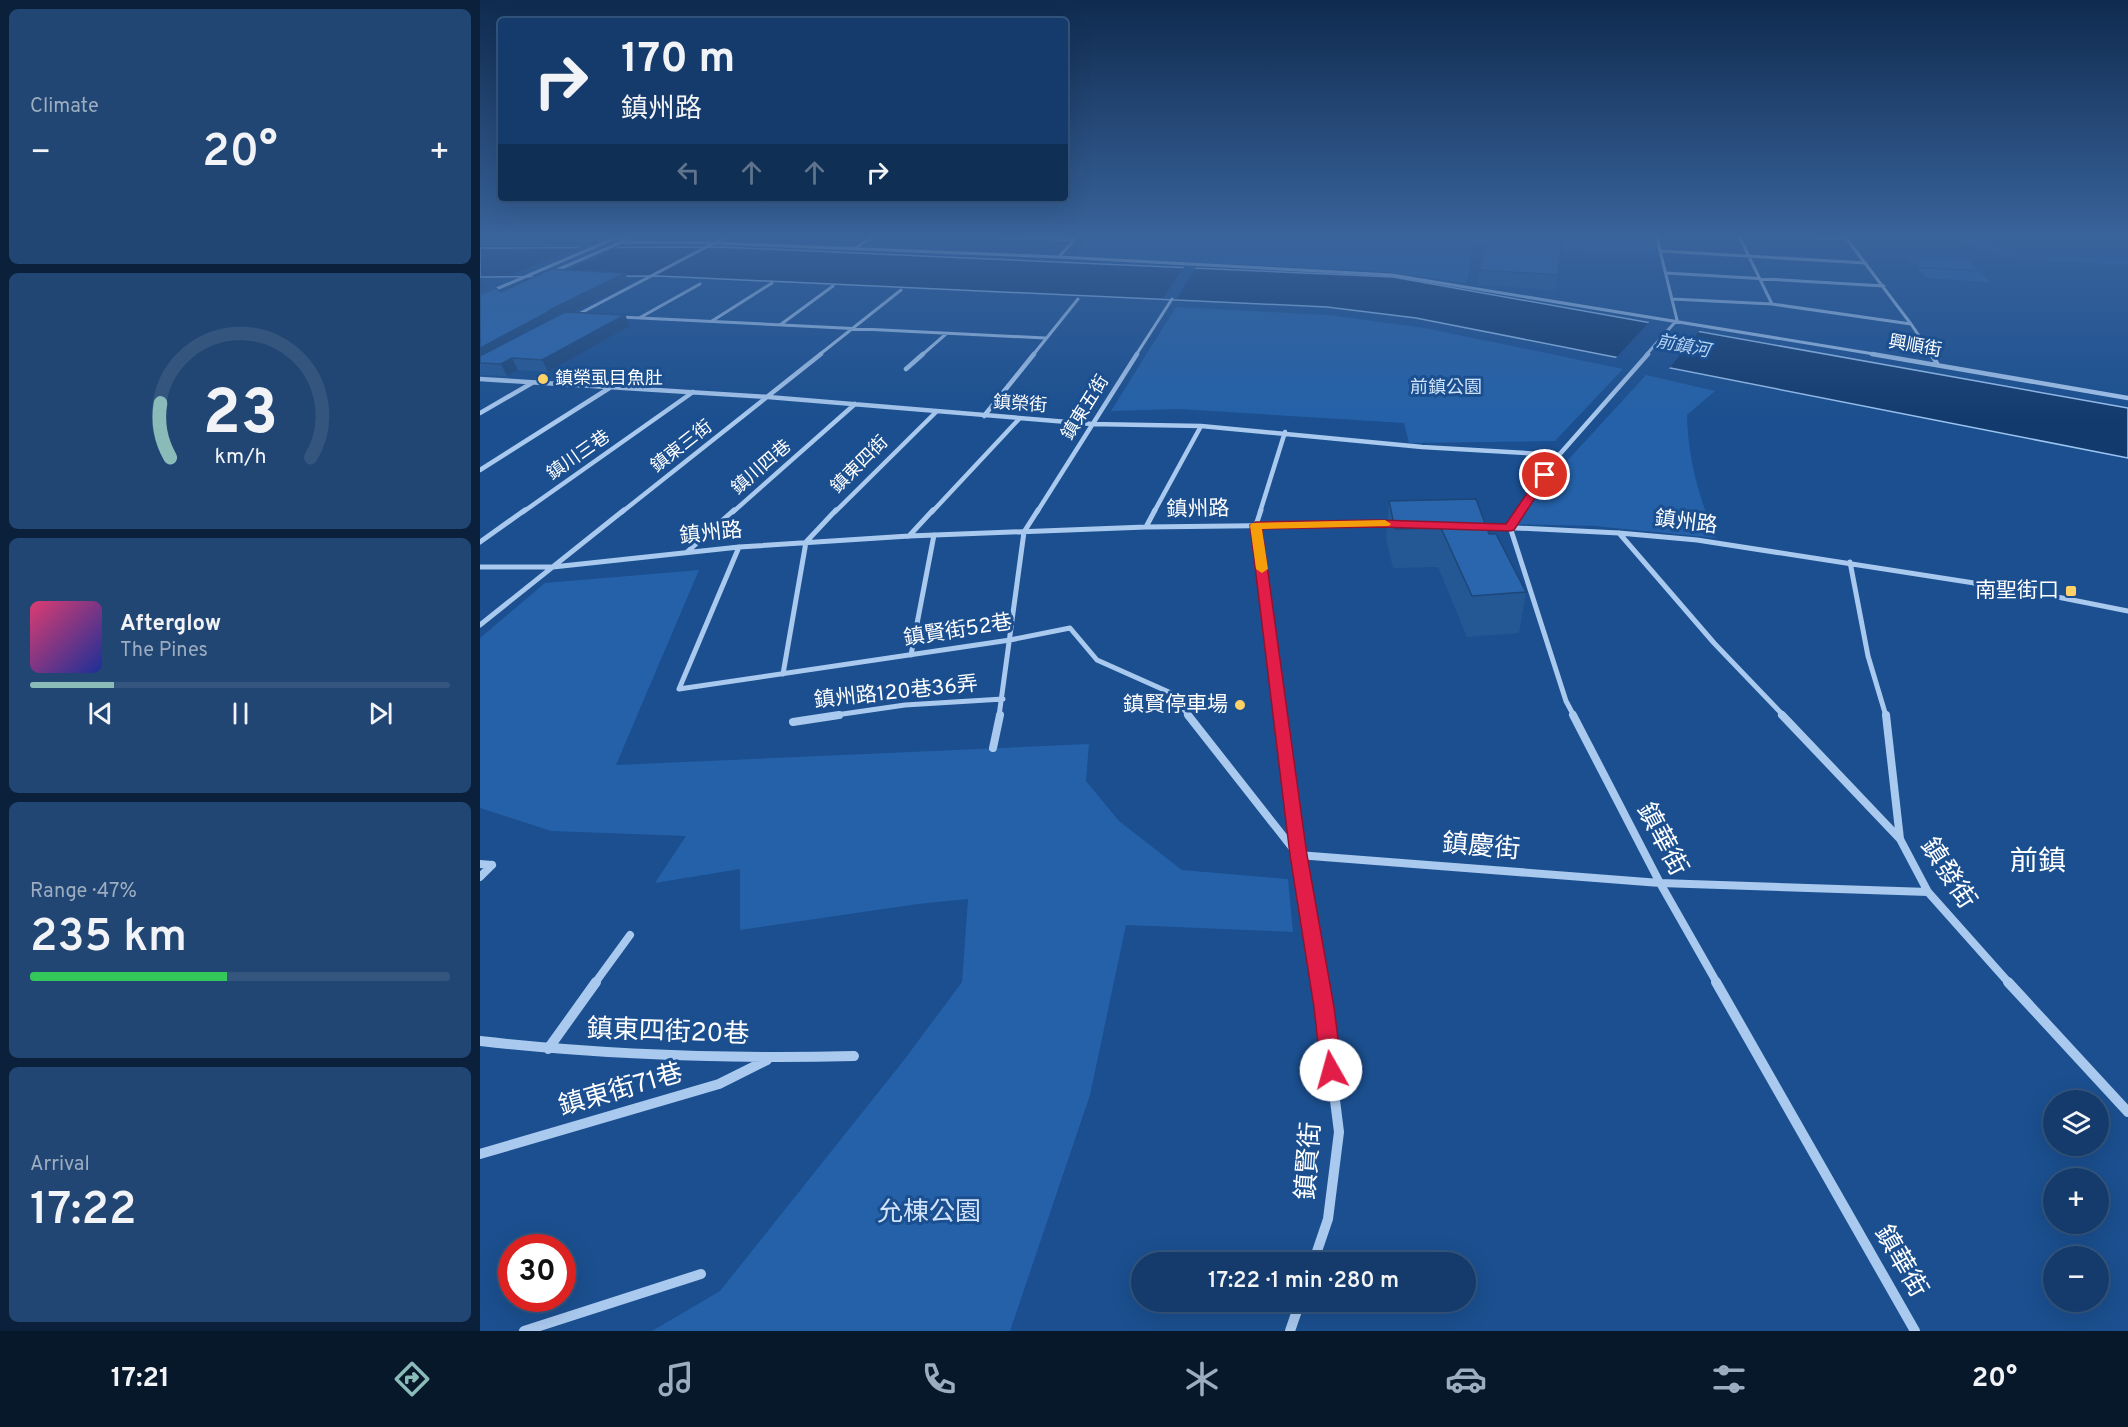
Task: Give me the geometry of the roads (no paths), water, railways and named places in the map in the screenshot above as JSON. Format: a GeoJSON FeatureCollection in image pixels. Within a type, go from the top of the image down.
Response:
{"type":"FeatureCollection","features":[{"type":"Feature","properties":{"kind":"street"},"geometry":{"type":"LineString","coordinates":[[567,320],[613,296]]}},
{"type":"Feature","properties":{"kind":"street"},"geometry":{"type":"LineString","coordinates":[[639,318],[678,296]]}},
{"type":"Feature","properties":{"kind":"street"},"geometry":{"type":"LineString","coordinates":[[711,322],[751,296]]}},
{"type":"Feature","properties":{"kind":"street"},"geometry":{"type":"LineString","coordinates":[[780,325],[819,296]]}},
{"type":"Feature","properties":{"kind":"street","name":"鎮東三街"},"geometry":{"type":"LineString","coordinates":[[480,625],[893,296]]}},
{"type":"Feature","properties":{"kind":"street","name":"興順街"},"geometry":{"type":"LineString","coordinates":[[1526,296],[2128,398]]}},
{"type":"Feature","properties":{"kind":"street"},"geometry":{"type":"LineString","coordinates":[[1510,527],[1559,455],[1677,320],[1671,296]]}},
{"type":"Feature","properties":{"kind":"street"},"geometry":{"type":"LineString","coordinates":[[1768,296],[1772,304]]}},
{"type":"Feature","properties":{"kind":"street"},"geometry":{"type":"LineString","coordinates":[[1891,296],[1938,365]]}},
{"type":"Feature","properties":{"kind":"street"},"geometry":{"type":"LineString","coordinates":[[984,416],[1078,299]]}},
{"type":"Feature","properties":{"kind":"street","name":"鎮東五街"},"geometry":{"type":"LineString","coordinates":[[1024,532],[1172,299]]}},
{"type":"Feature","properties":{"kind":"street"},"geometry":{"type":"LineString","coordinates":[[1672,300],[1772,304],[1911,324]]}},
{"type":"Feature","properties":{"kind":"street"},"geometry":{"type":"LineString","coordinates":[[577,315],[587,316]]}},
{"type":"Feature","properties":{"kind":"street"},"geometry":{"type":"LineString","coordinates":[[618,317],[1045,338]]}},
{"type":"Feature","properties":{"kind":"street"},"geometry":{"type":"LineString","coordinates":[[906,369],[948,333]]}},
{"type":"Feature","properties":{"kind":"street","name":"鎮榮街"},"geometry":{"type":"LineString","coordinates":[[480,379],[768,397],[1092,424],[1201,426],[1285,432],[1422,447],[1559,455]]}},
{"type":"Feature","properties":{"kind":"street"},"geometry":{"type":"LineString","coordinates":[[480,413],[533,382]]}},
{"type":"Feature","properties":{"kind":"street"},"geometry":{"type":"LineString","coordinates":[[480,470],[612,387]]}},
{"type":"Feature","properties":{"kind":"street","name":"鎮川三巷"},"geometry":{"type":"LineString","coordinates":[[480,542],[693,392]]}},
{"type":"Feature","properties":{"kind":"street","name":"鎮川四巷"},"geometry":{"type":"LineString","coordinates":[[687,553],[855,404]]}},
{"type":"Feature","properties":{"kind":"street","name":"鎮東四街"},"geometry":{"type":"LineString","coordinates":[[807,542],[867,478],[936,412]]}},
{"type":"Feature","properties":{"kind":"street"},"geometry":{"type":"LineString","coordinates":[[909,536],[1018,418]]}},
{"type":"Feature","properties":{"kind":"street"},"geometry":{"type":"LineString","coordinates":[[1146,527],[1201,426]]}},
{"type":"Feature","properties":{"kind":"street"},"geometry":{"type":"LineString","coordinates":[[1256,525],[1285,432]]}},
{"type":"Feature","properties":{"kind":"street","name":"鎮州路"},"geometry":{"type":"LineString","coordinates":[[480,567],[553,567],[740,547],[909,536],[1146,527],[1401,524]]}},
{"type":"Feature","properties":{"kind":"street","name":"鎮賢街"},"geometry":{"type":"LineString","coordinates":[[1256,525],[1298,855],[1324,1007],[1339,1132],[1328,1219],[1317,1252]]}},
{"type":"Feature","properties":{"kind":"street","name":"鎮州路"},"geometry":{"type":"LineString","coordinates":[[1469,526],[1619,533],[1697,540],[2032,591],[2128,611]]}},
{"type":"Feature","properties":{"kind":"street","name":"鎮華街"},"geometry":{"type":"LineString","coordinates":[[1510,527],[1566,701],[1660,883],[1915,1331]]}},
{"type":"Feature","properties":{"kind":"street"},"geometry":{"type":"LineString","coordinates":[[993,748],[1003,699],[1024,532]]}},
{"type":"Feature","properties":{"kind":"street"},"geometry":{"type":"LineString","coordinates":[[1619,533],[1714,644],[1900,839]]}},
{"type":"Feature","properties":{"kind":"street"},"geometry":{"type":"LineString","coordinates":[[910,655],[920,616],[933,535]]}},
{"type":"Feature","properties":{"kind":"street"},"geometry":{"type":"LineString","coordinates":[[783,674],[807,542]]}},
{"type":"Feature","properties":{"kind":"street","name":"鎮賢街52巷"},"geometry":{"type":"LineString","coordinates":[[740,547],[679,689],[1010,640],[1070,628],[1097,660],[1171,693],[1298,855]]}},
{"type":"Feature","properties":{"kind":"street","name":"鎮發街"},"geometry":{"type":"LineString","coordinates":[[1850,562],[1868,656],[1887,719],[1900,839],[1928,892],[1965,936],[2128,1112]]}},
{"type":"Feature","properties":{"kind":"street","name":"鎮州路120巷36弄"},"geometry":{"type":"LineString","coordinates":[[793,722],[905,705],[1003,699]]}},
{"type":"Feature","properties":{"kind":"street","name":"鎮慶街"},"geometry":{"type":"LineString","coordinates":[[1298,855],[1660,883],[1928,892]]}},
{"type":"Feature","properties":{"kind":"street"},"geometry":{"type":"LineString","coordinates":[[480,864],[492,865],[480,877]]}},
{"type":"Feature","properties":{"kind":"street"},"geometry":{"type":"LineString","coordinates":[[548,1049],[630,935]]}},
{"type":"Feature","properties":{"kind":"street","name":"鎮東四街20巷"},"geometry":{"type":"LineString","coordinates":[[480,1041],[548,1049],[769,1059],[854,1056]]}},
{"type":"Feature","properties":{"kind":"street","name":"鎮東街71巷"},"geometry":{"type":"LineString","coordinates":[[480,1154],[718,1084],[769,1059]]}},
{"type":"Feature","properties":{"kind":"street"},"geometry":{"type":"LineString","coordinates":[[524,1331],[701,1274]]}},
{"type":"Feature","properties":{"kind":"street"},"geometry":{"type":"LineString","coordinates":[[1290,1331],[1297,1312]]}},
{"type":"Feature","properties":{"kind":"water","name":"前鎮河"},"geometry":{"type":"Polygon","coordinates":[[[1092,296],[1500,296],[2128,408],[2128,458],[1416,318],[1327,307],[1092,296]]]}},
{"type":"Feature","properties":{"kind":"place","name":"鎮榮虱目魚肚"},"geometry":{"type":"Point","coordinates":[543,379]}},
{"type":"Feature","properties":{"kind":"place","name":"南聖街口"},"geometry":{"type":"Point","coordinates":[2071,591]}},
{"type":"Feature","properties":{"kind":"place","name":"鎮賢停車場"},"geometry":{"type":"Point","coordinates":[1240,705]}},
{"type":"Feature","properties":{"kind":"district","name":"前鎮"},"geometry":{"type":"Point","coordinates":[2038,863]}},
{"type":"Feature","properties":{"kind":"park label","name":"前鎮公園"},"geometry":{"type":"Point","coordinates":[1446,388]}},
{"type":"Feature","properties":{"kind":"park label","name":"允棟公園"},"geometry":{"type":"Point","coordinates":[929,1213]}}]}
